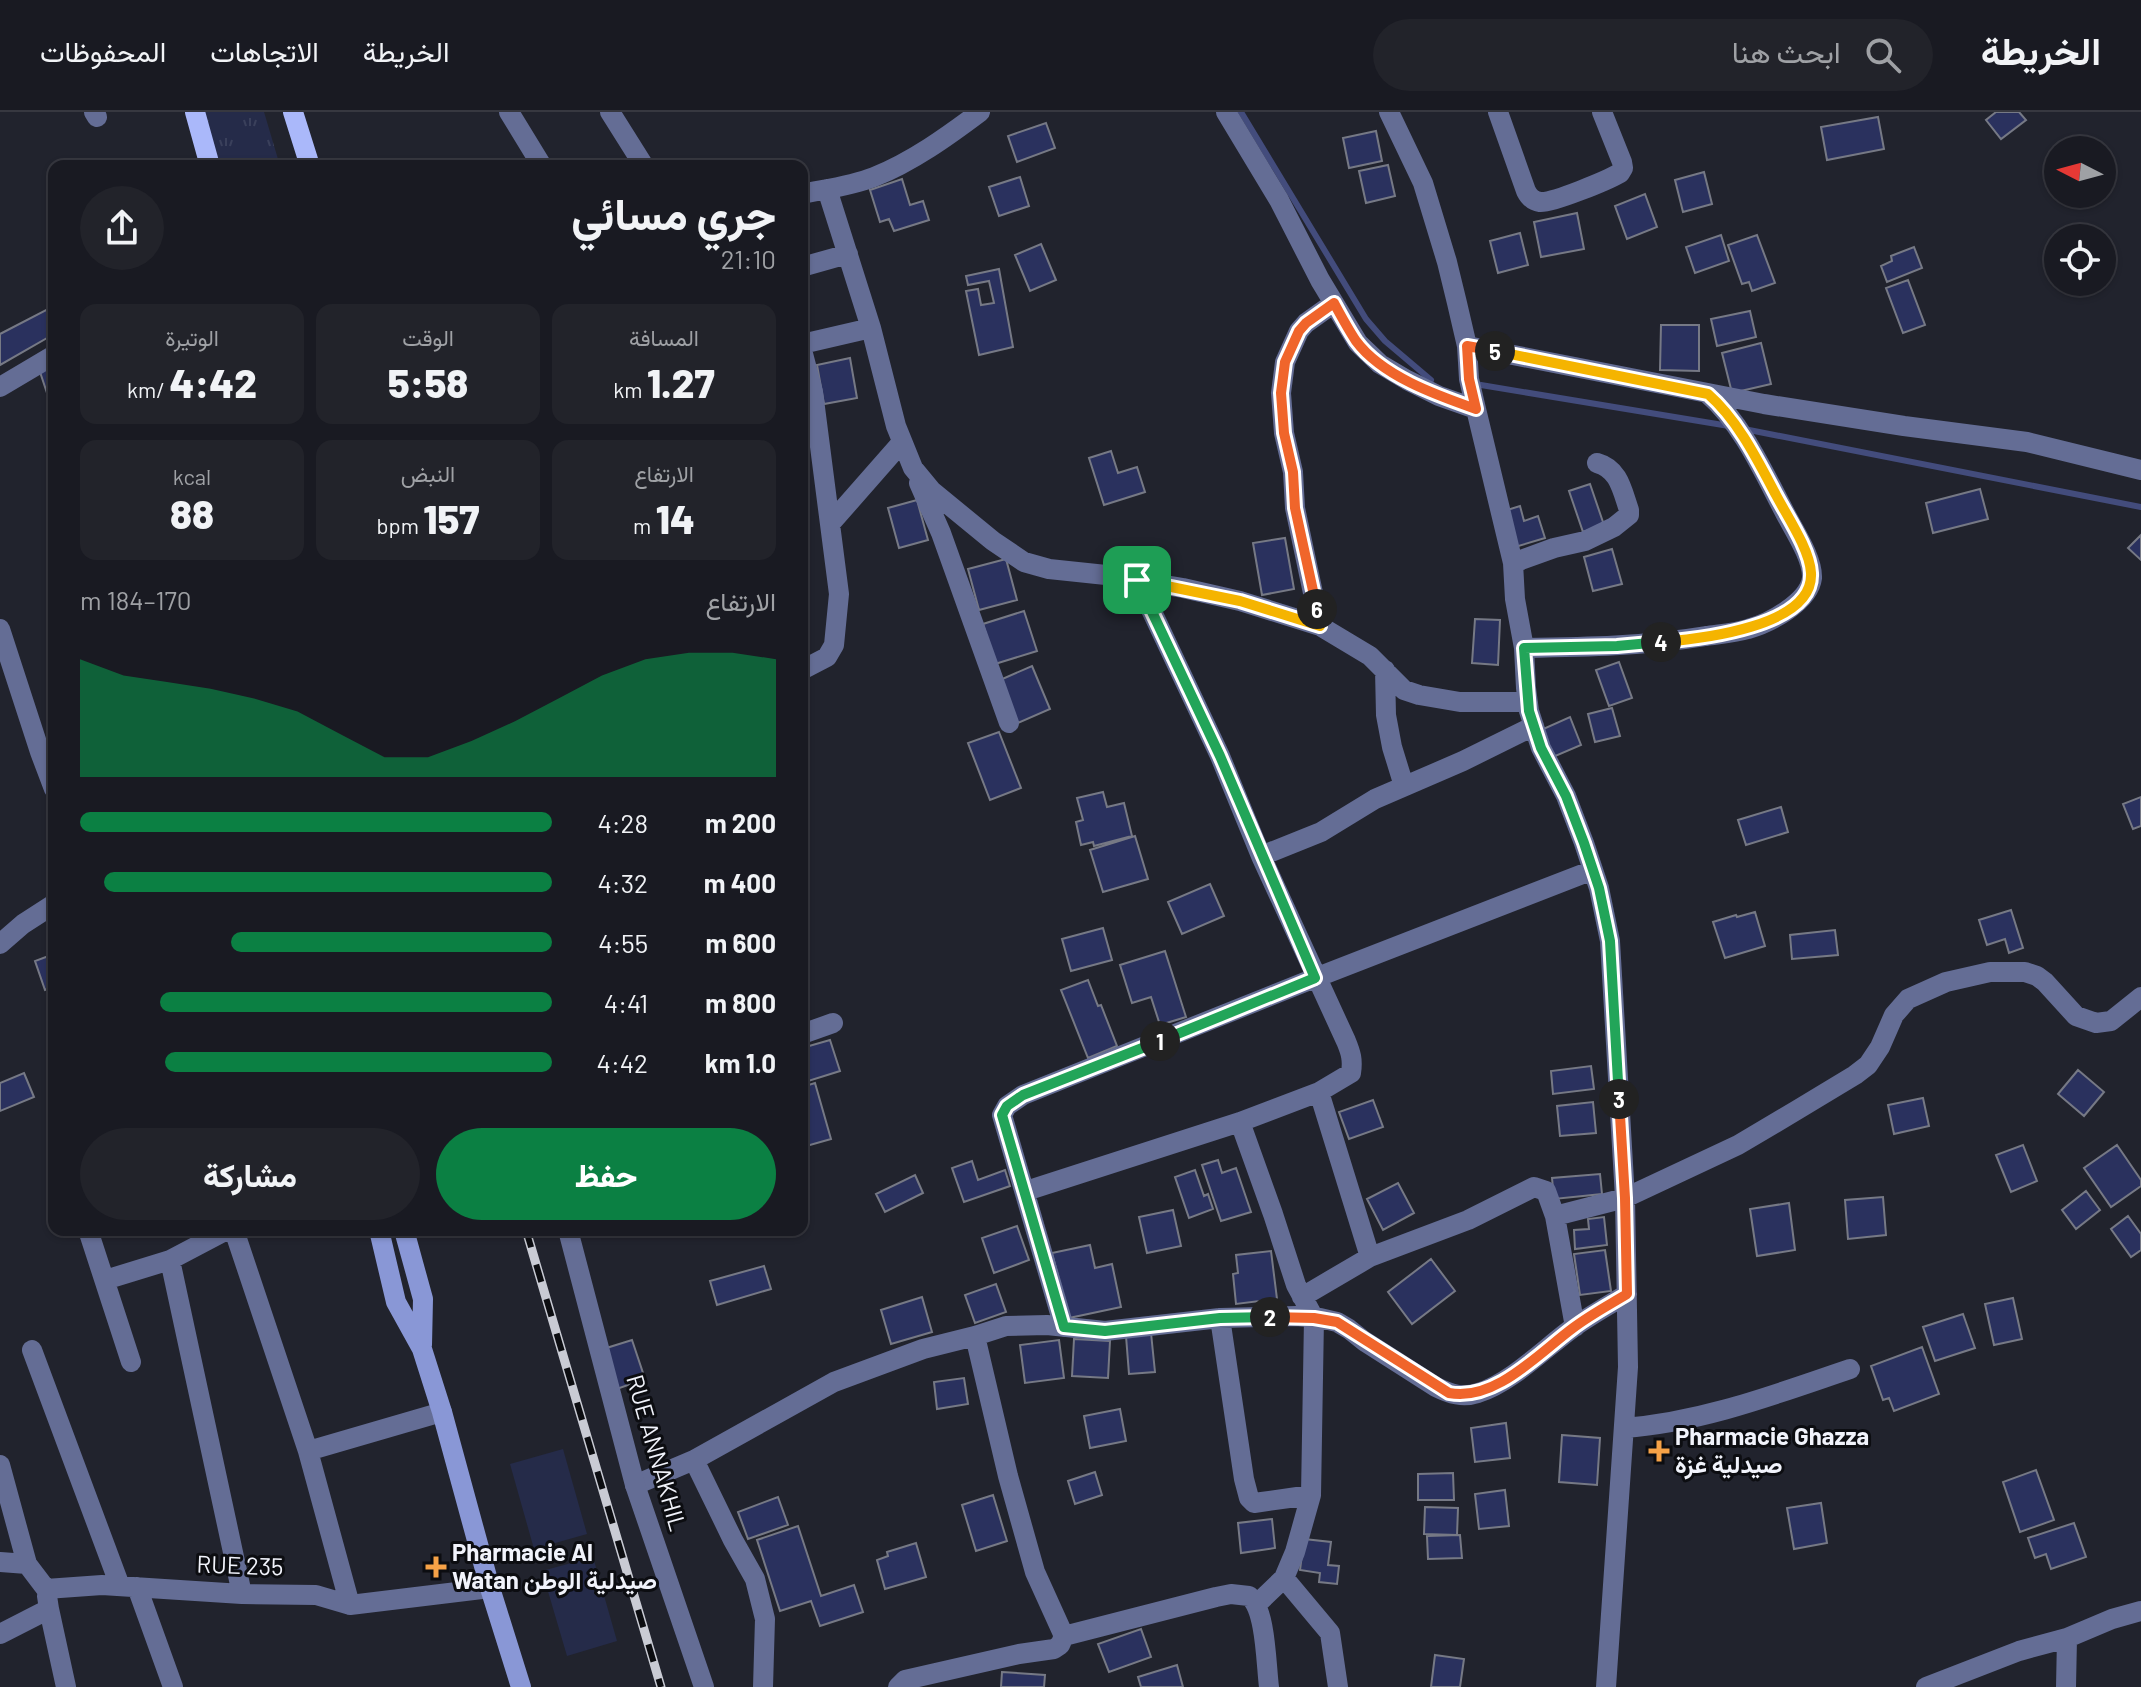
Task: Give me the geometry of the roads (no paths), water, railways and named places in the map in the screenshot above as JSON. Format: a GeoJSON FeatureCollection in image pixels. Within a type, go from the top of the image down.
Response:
{"type":"FeatureCollection","features":[{"type":"Feature","properties":{"kind":"main road"},"geometry":{"type":"LineString","coordinates":[[195,112],[208,160]]}},
{"type":"Feature","properties":{"kind":"main road"},"geometry":{"type":"LineString","coordinates":[[293,112],[308,160]]}},
{"type":"Feature","properties":{"kind":"main road"},"geometry":{"type":"LineString","coordinates":[[380,1236],[396,1302],[422,1349],[442,1412],[490,1588],[521,1687]]}},
{"type":"Feature","properties":{"kind":"main road"},"geometry":{"type":"LineString","coordinates":[[406,1236],[423,1299],[422,1349]]}},
{"type":"Feature","properties":{"kind":"street"},"geometry":{"type":"LineString","coordinates":[[509,112],[538,160]]}},
{"type":"Feature","properties":{"kind":"street"},"geometry":{"type":"LineString","coordinates":[[610,112],[640,160]]}},
{"type":"Feature","properties":{"kind":"street"},"geometry":{"type":"LineString","coordinates":[[808,193],[851,184],[894,169],[980,112]]}},
{"type":"Feature","properties":{"kind":"street"},"geometry":{"type":"LineString","coordinates":[[1226,112],[1358,343],[1380,364],[1407,380],[1476,409]]}},
{"type":"Feature","properties":{"kind":"street"},"geometry":{"type":"LineString","coordinates":[[1389,112],[1423,183],[1447,262],[1467,346],[1469,379],[1513,563],[1526,688],[1534,726],[1541,748],[1566,796],[1593,870],[1610,941],[1625,1198],[1628,1367],[1606,1687]]}},
{"type":"Feature","properties":{"kind":"street"},"geometry":{"type":"LineString","coordinates":[[1498,112],[1526,191],[1530,198],[1541,202],[1620,173],[1622,162],[1602,112]]}},
{"type":"Feature","properties":{"kind":"street"},"geometry":{"type":"LineString","coordinates":[[827,189],[871,328],[902,442],[941,533],[1009,723]]}},
{"type":"Feature","properties":{"kind":"street"},"geometry":{"type":"LineString","coordinates":[[808,265],[848,254]]}},
{"type":"Feature","properties":{"kind":"street"},"geometry":{"type":"LineString","coordinates":[[1320,626],[1295,508],[1281,393],[1285,362],[1299,331],[1334,303]]}},
{"type":"Feature","properties":{"kind":"street"},"geometry":{"type":"LineString","coordinates":[[808,343],[871,328]]}},
{"type":"Feature","properties":{"kind":"street"},"geometry":{"type":"LineString","coordinates":[[1467,346],[1708,394],[1893,425],[2027,442],[2141,470]]}},
{"type":"Feature","properties":{"kind":"street"},"geometry":{"type":"LineString","coordinates":[[0,387],[48,359]]}},
{"type":"Feature","properties":{"kind":"street"},"geometry":{"type":"LineString","coordinates":[[808,373],[839,594],[834,645],[827,657],[808,667]]}},
{"type":"Feature","properties":{"kind":"street"},"geometry":{"type":"LineString","coordinates":[[1524,648],[1630,645],[1748,629],[1772,620],[1804,597],[1812,577],[1803,548],[1753,454],[1708,394]]}},
{"type":"Feature","properties":{"kind":"street"},"geometry":{"type":"LineString","coordinates":[[830,524],[902,442]]}},
{"type":"Feature","properties":{"kind":"street"},"geometry":{"type":"LineString","coordinates":[[1513,563],[1585,541],[1614,527],[1629,515],[1617,477],[1611,469],[1597,463]]}},
{"type":"Feature","properties":{"kind":"street"},"geometry":{"type":"LineString","coordinates":[[913,468],[954,511],[1024,562],[1049,569],[1137,580],[1240,601],[1320,626],[1370,656],[1404,690],[1419,695],[1460,702],[1528,702]]}},
{"type":"Feature","properties":{"kind":"street"},"geometry":{"type":"LineString","coordinates":[[1026,1191],[1240,1122],[1319,1092],[1351,1073],[1352,1058],[1261,856],[1220,756],[1137,580]]}},
{"type":"Feature","properties":{"kind":"street"},"geometry":{"type":"LineString","coordinates":[[0,629],[9,689],[48,773]]}},
{"type":"Feature","properties":{"kind":"street"},"geometry":{"type":"LineString","coordinates":[[1385,670],[1386,715],[1404,786]]}},
{"type":"Feature","properties":{"kind":"street"},"geometry":{"type":"LineString","coordinates":[[1261,856],[1321,832],[1375,799],[1534,726]]}},
{"type":"Feature","properties":{"kind":"street"},"geometry":{"type":"LineString","coordinates":[[1064,1327],[1002,1115],[1007,1106],[1023,1095],[1593,870]]}},
{"type":"Feature","properties":{"kind":"street"},"geometry":{"type":"LineString","coordinates":[[0,944],[48,908]]}},
{"type":"Feature","properties":{"kind":"street"},"geometry":{"type":"LineString","coordinates":[[1555,1216],[1625,1198],[1738,1145],[1855,1075],[1873,1059],[1899,1007],[1908,999],[1946,982],[1990,972],[2025,972],[2045,982],[2076,1016],[2096,1023],[2111,1021],[2141,997]]}},
{"type":"Feature","properties":{"kind":"street"},"geometry":{"type":"LineString","coordinates":[[808,1032],[833,1023]]}},
{"type":"Feature","properties":{"kind":"street"},"geometry":{"type":"LineString","coordinates":[[1319,1092],[1370,1257]]}},
{"type":"Feature","properties":{"kind":"street"},"geometry":{"type":"LineString","coordinates":[[1240,1122],[1296,1285],[1314,1318],[1311,1495],[1295,1552],[1284,1578],[1257,1604]]}},
{"type":"Feature","properties":{"kind":"street"},"geometry":{"type":"LineString","coordinates":[[1302,1297],[1370,1257],[1468,1220],[1534,1187],[1546,1191],[1555,1216],[1575,1327]]}},
{"type":"Feature","properties":{"kind":"street"},"geometry":{"type":"LineString","coordinates":[[90,1236],[131,1362]]}},
{"type":"Feature","properties":{"kind":"street"},"geometry":{"type":"LineString","coordinates":[[105,1280],[170,1260],[216,1236]]}},
{"type":"Feature","properties":{"kind":"street"},"geometry":{"type":"LineString","coordinates":[[236,1236],[308,1451],[350,1605]]}},
{"type":"Feature","properties":{"kind":"street","name":"RUE ANNAKHIL"},"geometry":{"type":"LineString","coordinates":[[570,1236],[635,1485],[704,1687]]}},
{"type":"Feature","properties":{"kind":"street"},"geometry":{"type":"LineString","coordinates":[[170,1260],[242,1594]]}},
{"type":"Feature","properties":{"kind":"street"},"geometry":{"type":"LineString","coordinates":[[635,1485],[694,1460],[834,1382],[923,1349],[1006,1326],[1105,1331],[1220,1318],[1314,1318],[1337,1322],[1436,1387],[1459,1395],[1480,1393],[1525,1367],[1575,1327],[1627,1294]]}},
{"type":"Feature","properties":{"kind":"street"},"geometry":{"type":"LineString","coordinates":[[1220,1318],[1249,1498],[1254,1503],[1311,1495]]}},
{"type":"Feature","properties":{"kind":"street"},"geometry":{"type":"LineString","coordinates":[[898,1687],[905,1680],[1054,1649],[1064,1636],[1035,1572],[1008,1476],[975,1336]]}},
{"type":"Feature","properties":{"kind":"street"},"geometry":{"type":"LineString","coordinates":[[32,1350],[173,1687]]}},
{"type":"Feature","properties":{"kind":"street"},"geometry":{"type":"LineString","coordinates":[[1624,1428],[1662,1425],[1729,1410],[1850,1369]]}},
{"type":"Feature","properties":{"kind":"street"},"geometry":{"type":"LineString","coordinates":[[308,1451],[442,1412]]}},
{"type":"Feature","properties":{"kind":"street"},"geometry":{"type":"LineString","coordinates":[[694,1460],[755,1579],[765,1619],[763,1687]]}},
{"type":"Feature","properties":{"kind":"street"},"geometry":{"type":"LineString","coordinates":[[0,1465],[27,1564],[48,1599],[66,1687]]}},
{"type":"Feature","properties":{"kind":"street"},"geometry":{"type":"LineString","coordinates":[[0,1562],[27,1564]]}},
{"type":"Feature","properties":{"kind":"street"},"geometry":{"type":"LineString","coordinates":[[1284,1578],[1330,1633],[1338,1687]]}},
{"type":"Feature","properties":{"kind":"street","name":"RUE 235"},"geometry":{"type":"LineString","coordinates":[[48,1599],[102,1585],[242,1594],[316,1595],[350,1605],[490,1588]]}},
{"type":"Feature","properties":{"kind":"street"},"geometry":{"type":"LineString","coordinates":[[1064,1636],[1231,1594],[1249,1596],[1257,1604],[1262,1620],[1269,1687]]}},
{"type":"Feature","properties":{"kind":"street"},"geometry":{"type":"LineString","coordinates":[[0,1634],[48,1599]]}},
{"type":"Feature","properties":{"kind":"street"},"geometry":{"type":"LineString","coordinates":[[1926,1687],[2019,1651],[2067,1638],[2112,1619],[2141,1611]]}},
{"type":"Feature","properties":{"kind":"street"},"geometry":{"type":"LineString","coordinates":[[2066,1687],[2067,1638]]}},
{"type":"Feature","properties":{"kind":"waterway"},"geometry":{"type":"LineString","coordinates":[[1241,112],[1366,319],[1385,341],[1431,380]]}},
{"type":"Feature","properties":{"kind":"waterway"},"geometry":{"type":"LineString","coordinates":[[1475,384],[1729,426]]}},
{"type":"Feature","properties":{"kind":"waterway"},"geometry":{"type":"LineString","coordinates":[[1744,429],[2141,507]]}},
{"type":"Feature","properties":{"kind":"railway"},"geometry":{"type":"LineString","coordinates":[[528,1236],[661,1687]]}},
{"type":"Feature","properties":{"kind":"place","name":"Pharmacie Ghazza صيدلية غزة"},"geometry":{"type":"Point","coordinates":[1659,1451]}},
{"type":"Feature","properties":{"kind":"place","name":"Pharmacie Al Watan صيدلية الوطن"},"geometry":{"type":"Point","coordinates":[436,1567]}}]}
